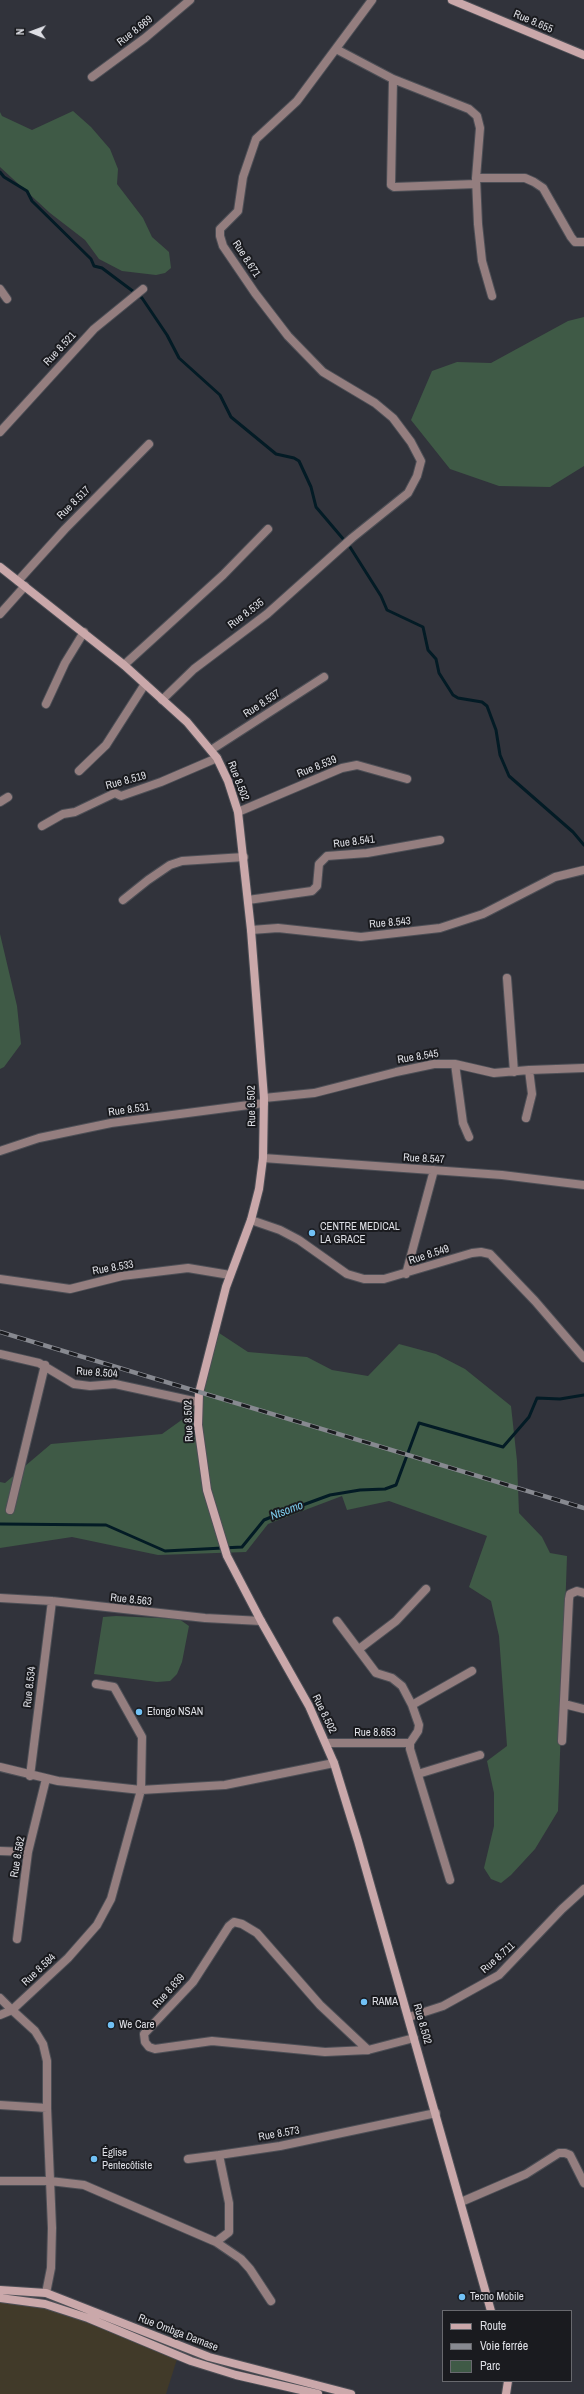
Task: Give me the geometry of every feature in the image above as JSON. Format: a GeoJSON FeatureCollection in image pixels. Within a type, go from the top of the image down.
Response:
{"type":"FeatureCollection","features":[{"type":"Feature","properties":{"kind":"main road","name":"Rue 8.655"},"geometry":{"type":"LineString","coordinates":[[452,0],[584,55]]}},
{"type":"Feature","properties":{"kind":"main road","name":"Rue 8.502"},"geometry":{"type":"LineString","coordinates":[[0,567],[124,665],[187,722],[217,758],[228,781],[238,812],[251,930],[264,1101],[263,1158],[259,1189],[251,1220],[230,1275],[214,1329],[198,1402],[198,1425],[207,1490],[227,1556],[260,1621],[309,1706],[334,1763],[409,2017],[490,2310]]}},
{"type":"Feature","properties":{"kind":"main road","name":"Rue Ombga Damase"},"geometry":{"type":"LineString","coordinates":[[0,2290],[46,2293],[209,2357],[351,2394]]}},
{"type":"Feature","properties":{"kind":"main road","name":"Rue Ombga Damase"},"geometry":{"type":"LineString","coordinates":[[0,2298],[45,2304],[88,2318],[191,2361],[236,2375],[318,2394]]}},
{"type":"Feature","properties":{"kind":"street","name":"Rue 8.669"},"geometry":{"type":"LineString","coordinates":[[92,77],[145,38],[190,0]]}},
{"type":"Feature","properties":{"kind":"street","name":"Rue 8.671"},"geometry":{"type":"LineString","coordinates":[[352,538],[408,492],[417,476],[420,461],[411,442],[394,418],[375,403],[323,372],[288,336],[251,287],[224,246],[220,236],[220,229],[238,211],[243,178],[256,139],[297,101],[372,0]]}},
{"type":"Feature","properties":{"kind":"street"},"geometry":{"type":"LineString","coordinates":[[336,49],[393,78],[469,109],[477,116],[480,128],[476,181],[478,224],[482,261],[492,296]]}},
{"type":"Feature","properties":{"kind":"street"},"geometry":{"type":"LineString","coordinates":[[393,78],[390,185],[394,187],[525,178],[543,188],[575,242],[584,242]]}},
{"type":"Feature","properties":{"kind":"street"},"geometry":{"type":"LineString","coordinates":[[0,289],[7,299]]}},
{"type":"Feature","properties":{"kind":"street","name":"Rue 8.521"},"geometry":{"type":"LineString","coordinates":[[0,432],[94,329],[143,289]]}},
{"type":"Feature","properties":{"kind":"street","name":"Rue 8.517"},"geometry":{"type":"LineString","coordinates":[[21,583],[64,528],[149,444]]}},
{"type":"Feature","properties":{"kind":"street"},"geometry":{"type":"LineString","coordinates":[[124,665],[224,575],[268,529]]}},
{"type":"Feature","properties":{"kind":"street","name":"Rue 8.535"},"geometry":{"type":"LineString","coordinates":[[162,700],[194,669],[278,605],[352,538]]}},
{"type":"Feature","properties":{"kind":"street"},"geometry":{"type":"LineString","coordinates":[[0,614],[21,583]]}},
{"type":"Feature","properties":{"kind":"street"},"geometry":{"type":"LineString","coordinates":[[46,704],[65,663],[84,632]]}},
{"type":"Feature","properties":{"kind":"street","name":"Rue 8.537"},"geometry":{"type":"LineString","coordinates":[[211,750],[324,677]]}},
{"type":"Feature","properties":{"kind":"street"},"geometry":{"type":"LineString","coordinates":[[79,771],[106,745],[145,684]]}},
{"type":"Feature","properties":{"kind":"street","name":"Rue 8.519"},"geometry":{"type":"LineString","coordinates":[[42,826],[63,814],[74,812],[115,793],[121,796],[161,782],[217,758]]}},
{"type":"Feature","properties":{"kind":"street","name":"Rue 8.539"},"geometry":{"type":"LineString","coordinates":[[238,812],[342,768],[357,765],[407,778]]}},
{"type":"Feature","properties":{"kind":"street"},"geometry":{"type":"LineString","coordinates":[[0,802],[8,797]]}},
{"type":"Feature","properties":{"kind":"street","name":"Rue 8.541"},"geometry":{"type":"LineString","coordinates":[[248,900],[312,891],[317,886],[319,864],[327,856],[367,853],[440,840]]}},
{"type":"Feature","properties":{"kind":"street"},"geometry":{"type":"LineString","coordinates":[[123,900],[170,865],[182,861],[244,857]]}},
{"type":"Feature","properties":{"kind":"street","name":"Rue 8.543"},"geometry":{"type":"LineString","coordinates":[[251,930],[278,928],[361,937],[400,934],[440,928],[476,917],[525,894],[555,877],[584,870]]}},
{"type":"Feature","properties":{"kind":"street"},"geometry":{"type":"LineString","coordinates":[[507,978],[514,1072]]}},
{"type":"Feature","properties":{"kind":"street","name":"Rue 8.545"},"geometry":{"type":"LineString","coordinates":[[264,1101],[314,1093],[434,1064],[455,1064],[494,1073],[584,1068]]}},
{"type":"Feature","properties":{"kind":"street"},"geometry":{"type":"LineString","coordinates":[[455,1064],[463,1123],[469,1136]]}},
{"type":"Feature","properties":{"kind":"street"},"geometry":{"type":"LineString","coordinates":[[526,1118],[532,1094],[529,1070]]}},
{"type":"Feature","properties":{"kind":"street","name":"Rue 8.531"},"geometry":{"type":"LineString","coordinates":[[0,1151],[39,1138],[111,1123],[264,1101]]}},
{"type":"Feature","properties":{"kind":"street","name":"Rue 8.547"},"geometry":{"type":"LineString","coordinates":[[263,1158],[322,1164],[502,1175],[584,1185]]}},
{"type":"Feature","properties":{"kind":"street"},"geometry":{"type":"LineString","coordinates":[[406,1274],[434,1170]]}},
{"type":"Feature","properties":{"kind":"street","name":"Rue 8.549"},"geometry":{"type":"LineString","coordinates":[[251,1220],[280,1230],[299,1240],[347,1274],[364,1279],[384,1279],[406,1274],[472,1252],[490,1254],[535,1301],[584,1358]]}},
{"type":"Feature","properties":{"kind":"street","name":"Rue 8.533"},"geometry":{"type":"LineString","coordinates":[[0,1279],[70,1289],[122,1276],[188,1268],[230,1275]]}},
{"type":"Feature","properties":{"kind":"street","name":"Rue 8.504"},"geometry":{"type":"LineString","coordinates":[[0,1354],[44,1365],[59,1377],[74,1384],[90,1386],[115,1384],[198,1402]]}},
{"type":"Feature","properties":{"kind":"street"},"geometry":{"type":"LineString","coordinates":[[10,1510],[44,1365]]}},
{"type":"Feature","properties":{"kind":"street"},"geometry":{"type":"LineString","coordinates":[[359,1649],[396,1621],[426,1589]]}},
{"type":"Feature","properties":{"kind":"street"},"geometry":{"type":"LineString","coordinates":[[562,1740],[569,1599],[570,1594],[577,1591],[584,1593]]}},
{"type":"Feature","properties":{"kind":"street","name":"Rue 8.563"},"geometry":{"type":"LineString","coordinates":[[0,1598],[52,1601],[165,1615],[260,1621]]}},
{"type":"Feature","properties":{"kind":"street","name":"Rue 8.534"},"geometry":{"type":"LineString","coordinates":[[30,1776],[52,1601]]}},
{"type":"Feature","properties":{"kind":"street","name":"Rue 8.653"},"geometry":{"type":"LineString","coordinates":[[326,1743],[410,1744],[418,1731],[418,1725],[412,1705],[402,1686],[392,1678],[376,1673],[337,1621]]}},
{"type":"Feature","properties":{"kind":"street"},"geometry":{"type":"LineString","coordinates":[[412,1705],[472,1671]]}},
{"type":"Feature","properties":{"kind":"street","name":"Rue 8.584"},"geometry":{"type":"LineString","coordinates":[[12,2010],[68,1958],[97,1925],[111,1899],[141,1790],[142,1737],[114,1687],[96,1684]]}},
{"type":"Feature","properties":{"kind":"street"},"geometry":{"type":"LineString","coordinates":[[564,1704],[584,1709]]}},
{"type":"Feature","properties":{"kind":"street"},"geometry":{"type":"LineString","coordinates":[[410,1744],[450,1880]]}},
{"type":"Feature","properties":{"kind":"street"},"geometry":{"type":"LineString","coordinates":[[418,1774],[480,1755]]}},
{"type":"Feature","properties":{"kind":"street"},"geometry":{"type":"LineString","coordinates":[[0,1767],[46,1779],[141,1790],[225,1785],[334,1763]]}},
{"type":"Feature","properties":{"kind":"street","name":"Rue 8.582"},"geometry":{"type":"LineString","coordinates":[[17,1939],[28,1852],[46,1779]]}},
{"type":"Feature","properties":{"kind":"street"},"geometry":{"type":"LineString","coordinates":[[0,1851],[28,1852]]}},
{"type":"Feature","properties":{"kind":"street","name":"Rue 8.711"},"geometry":{"type":"LineString","coordinates":[[409,2017],[442,2006],[499,1975],[562,1909],[584,1889]]}},
{"type":"Feature","properties":{"kind":"street","name":"Rue 8.639"},"geometry":{"type":"LineString","coordinates":[[368,2050],[320,2005],[257,1933],[242,1924],[234,1922],[228,1926],[193,1982],[144,2034],[145,2042],[149,2047],[156,2049],[212,2041],[325,2052],[368,2050],[414,2038]]}},
{"type":"Feature","properties":{"kind":"street"},"geometry":{"type":"LineString","coordinates":[[0,1998],[35,2031],[44,2044],[48,2061],[47,2108],[51,2260],[46,2293]]}},
{"type":"Feature","properties":{"kind":"street"},"geometry":{"type":"LineString","coordinates":[[0,2015],[12,2010]]}},
{"type":"Feature","properties":{"kind":"street"},"geometry":{"type":"LineString","coordinates":[[0,2105],[47,2108]]}},
{"type":"Feature","properties":{"kind":"street","name":"Rue 8.573"},"geometry":{"type":"LineString","coordinates":[[188,2159],[280,2146],[436,2113]]}},
{"type":"Feature","properties":{"kind":"street"},"geometry":{"type":"LineString","coordinates":[[461,2202],[526,2174],[559,2154],[565,2153],[570,2155],[584,2183]]}},
{"type":"Feature","properties":{"kind":"street"},"geometry":{"type":"LineString","coordinates":[[216,2242],[229,2232],[229,2203],[219,2155]]}},
{"type":"Feature","properties":{"kind":"street"},"geometry":{"type":"LineString","coordinates":[[0,2181],[50,2181],[84,2185],[216,2242],[241,2259],[250,2269],[271,2301]]}},
{"type":"Feature","properties":{"kind":"shaded area"},"geometry":{"type":"Polygon","coordinates":[[[0,2298],[45,2304],[178,2356],[166,2394],[0,2394],[0,2298]]]}},
{"type":"Feature","properties":{"kind":"green space"},"geometry":{"type":"Polygon","coordinates":[[[73,111],[91,127],[110,149],[118,169],[117,184],[143,218],[152,237],[169,252],[171,268],[165,273],[156,275],[122,271],[99,259],[85,240],[50,213],[0,167],[0,112],[2,116],[32,130],[73,111]]]}},
{"type":"Feature","properties":{"kind":"green space"},"geometry":{"type":"Polygon","coordinates":[[[584,317],[584,466],[550,487],[499,486],[450,469],[411,420],[432,371],[457,362],[491,363],[568,321],[584,317]]]}},
{"type":"Feature","properties":{"kind":"green space"},"geometry":{"type":"Polygon","coordinates":[[[0,934],[17,1006],[21,1044],[4,1067],[0,1069],[0,934]]]}},
{"type":"Feature","properties":{"kind":"green space"},"geometry":{"type":"Polygon","coordinates":[[[213,1329],[248,1352],[307,1357],[332,1370],[368,1376],[399,1344],[436,1354],[465,1369],[511,1406],[517,1461],[519,1513],[542,1537],[550,1553],[567,1556],[558,1811],[535,1849],[511,1875],[501,1883],[491,1879],[484,1868],[494,1826],[494,1793],[487,1761],[507,1746],[499,1636],[491,1601],[469,1587],[487,1536],[389,1501],[347,1510],[342,1496],[268,1524],[246,1552],[158,1555],[72,1537],[0,1548],[0,1482],[5,1483],[51,1444],[162,1434],[183,1419],[198,1399],[213,1329]]]}},
{"type":"Feature","properties":{"kind":"green space"},"geometry":{"type":"Polygon","coordinates":[[[116,1616],[179,1619],[189,1626],[182,1662],[177,1674],[170,1681],[157,1682],[94,1674],[103,1617],[116,1616]]]}},
{"type":"Feature","properties":{"kind":"waterway"},"geometry":{"type":"LineString","coordinates":[[0,172],[4,177],[27,191],[32,201],[91,259],[94,266],[102,268],[142,298],[167,335],[179,358],[220,395],[231,417],[276,454],[294,458],[299,461],[311,487],[316,507],[350,547],[381,596],[387,610],[423,627],[428,650],[436,659],[439,673],[453,695],[458,698],[482,702],[487,706],[496,730],[500,755],[509,776],[573,832],[584,845]]}},
{"type":"Feature","properties":{"kind":"waterway","name":"Ntsomo"},"geometry":{"type":"LineString","coordinates":[[0,1524],[106,1525],[165,1551],[242,1547],[264,1520],[281,1513],[330,1495],[360,1490],[385,1489],[396,1485],[419,1423],[503,1447],[529,1417],[537,1398],[560,1399],[584,1395]]}},
{"type":"Feature","properties":{"kind":"railway"},"geometry":{"type":"LineString","coordinates":[[0,1332],[584,1508]]}},
{"type":"Feature","properties":{"kind":"place","name":"CENTRE MEDICAL LA GRACE"},"geometry":{"type":"Point","coordinates":[312,1233]}},
{"type":"Feature","properties":{"kind":"place","name":"Etongo NSAN"},"geometry":{"type":"Point","coordinates":[139,1712]}},
{"type":"Feature","properties":{"kind":"place","name":"RAMA"},"geometry":{"type":"Point","coordinates":[364,2002]}},
{"type":"Feature","properties":{"kind":"place","name":"We Care"},"geometry":{"type":"Point","coordinates":[111,2025]}},
{"type":"Feature","properties":{"kind":"place","name":"Église Pentecôtiste"},"geometry":{"type":"Point","coordinates":[94,2159]}},
{"type":"Feature","properties":{"kind":"place","name":"Tecno Mobile"},"geometry":{"type":"Point","coordinates":[462,2297]}}]}
